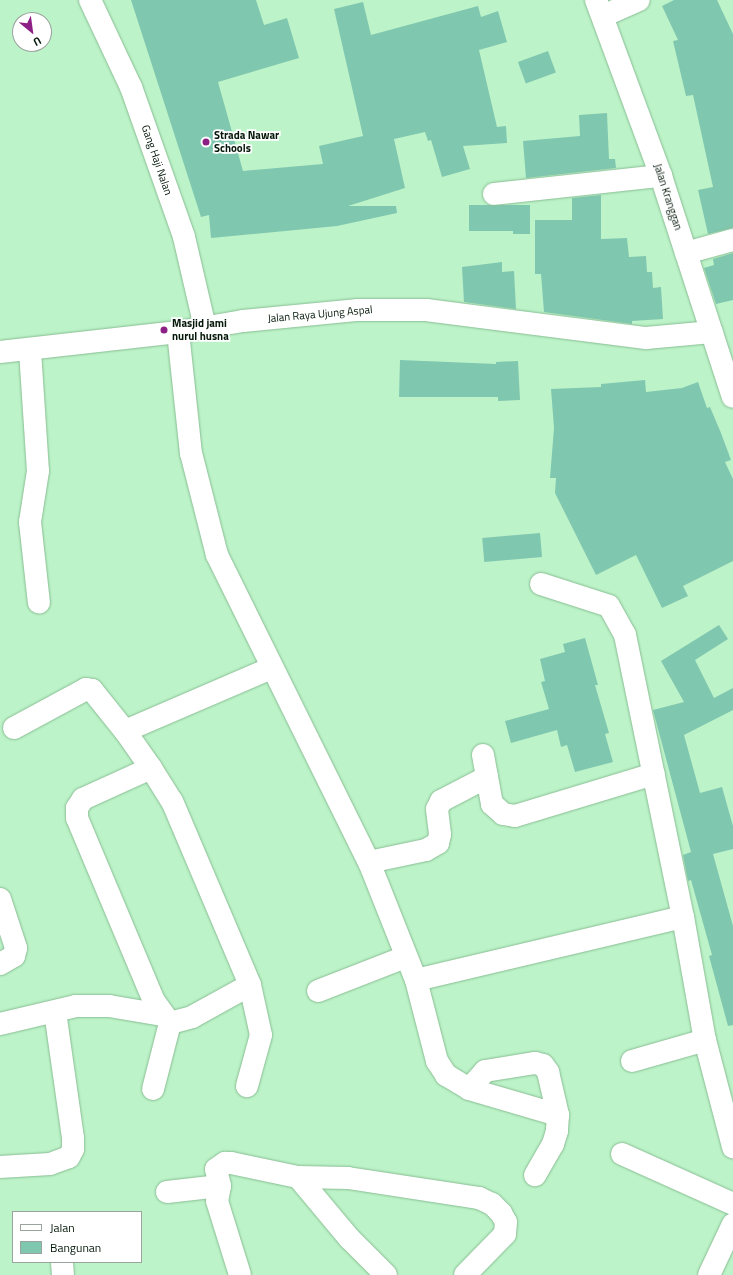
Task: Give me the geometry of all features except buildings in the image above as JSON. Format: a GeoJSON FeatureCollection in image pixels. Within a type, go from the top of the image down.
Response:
{"type":"FeatureCollection","features":[{"type":"Feature","properties":{"kind":"street","name":"Gang Haji Nalan"},"geometry":{"type":"LineString","coordinates":[[90,0],[136,102],[184,237],[205,327]]}},
{"type":"Feature","properties":{"kind":"street"},"geometry":{"type":"LineString","coordinates":[[600,8],[639,0]]}},
{"type":"Feature","properties":{"kind":"street","name":"Jalan Kranggan"},"geometry":{"type":"LineString","coordinates":[[600,8],[661,176],[733,397]]}},
{"type":"Feature","properties":{"kind":"street"},"geometry":{"type":"LineString","coordinates":[[494,194],[661,176]]}},
{"type":"Feature","properties":{"kind":"street"},"geometry":{"type":"LineString","coordinates":[[686,253],[733,240]]}},
{"type":"Feature","properties":{"kind":"street","name":"Jalan Raya Ujung Aspal"},"geometry":{"type":"LineString","coordinates":[[0,352],[30,351],[178,332],[205,327],[358,310],[411,310],[646,338],[712,332]]}},
{"type":"Feature","properties":{"kind":"street"},"geometry":{"type":"LineString","coordinates":[[178,332],[191,453],[217,556],[271,668],[369,862],[405,957],[416,980],[437,1061],[446,1075],[469,1089],[558,1115]]}},
{"type":"Feature","properties":{"kind":"street"},"geometry":{"type":"LineString","coordinates":[[30,351],[38,471],[30,522],[39,603]]}},
{"type":"Feature","properties":{"kind":"street"},"geometry":{"type":"LineString","coordinates":[[541,584],[609,606],[625,635],[683,917],[705,1040],[733,1147]]}},
{"type":"Feature","properties":{"kind":"street"},"geometry":{"type":"LineString","coordinates":[[125,731],[271,668]]}},
{"type":"Feature","properties":{"kind":"street"},"geometry":{"type":"LineString","coordinates":[[14,728],[86,688],[92,690],[125,731],[172,800],[250,985],[261,1035],[247,1086]]}},
{"type":"Feature","properties":{"kind":"street"},"geometry":{"type":"LineString","coordinates":[[484,755],[492,804],[503,814],[515,816],[654,774]]}},
{"type":"Feature","properties":{"kind":"street"},"geometry":{"type":"LineString","coordinates":[[151,768],[83,799],[77,808],[77,818],[166,1019],[153,1089]]}},
{"type":"Feature","properties":{"kind":"street"},"geometry":{"type":"LineString","coordinates":[[369,862],[426,850],[438,843],[440,834],[437,809],[441,801],[487,777]]}},
{"type":"Feature","properties":{"kind":"street"},"geometry":{"type":"LineString","coordinates":[[0,898],[16,948],[14,956],[0,964]]}},
{"type":"Feature","properties":{"kind":"street"},"geometry":{"type":"LineString","coordinates":[[416,980],[683,917]]}},
{"type":"Feature","properties":{"kind":"street"},"geometry":{"type":"LineString","coordinates":[[318,990],[405,957]]}},
{"type":"Feature","properties":{"kind":"street"},"geometry":{"type":"LineString","coordinates":[[0,1024],[76,1006],[109,1006],[166,1019],[192,1017],[250,985]]}},
{"type":"Feature","properties":{"kind":"street"},"geometry":{"type":"LineString","coordinates":[[0,1167],[50,1164],[69,1157],[73,1149],[73,1138],[55,1012]]}},
{"type":"Feature","properties":{"kind":"street"},"geometry":{"type":"LineString","coordinates":[[632,1061],[705,1040]]}},
{"type":"Feature","properties":{"kind":"street"},"geometry":{"type":"LineString","coordinates":[[469,1089],[486,1071],[535,1062],[543,1065],[548,1072],[558,1115],[553,1144],[535,1175]]}},
{"type":"Feature","properties":{"kind":"street"},"geometry":{"type":"LineString","coordinates":[[622,1154],[733,1204]]}},
{"type":"Feature","properties":{"kind":"street"},"geometry":{"type":"LineString","coordinates":[[240,1275],[217,1201],[220,1186],[216,1169],[224,1163],[238,1163],[298,1177],[348,1178],[406,1186],[479,1198],[492,1204],[501,1213],[506,1222],[505,1234],[465,1275]]}},
{"type":"Feature","properties":{"kind":"street"},"geometry":{"type":"LineString","coordinates":[[298,1177],[349,1238],[386,1275]]}},
{"type":"Feature","properties":{"kind":"street"},"geometry":{"type":"LineString","coordinates":[[167,1192],[220,1186]]}},
{"type":"Feature","properties":{"kind":"street"},"geometry":{"type":"LineString","coordinates":[[709,1275],[733,1224]]}},
{"type":"Feature","properties":{"kind":"street"},"geometry":{"type":"LineString","coordinates":[[62,1263],[63,1275]]}},
{"type":"Feature","properties":{"kind":"place","name":"Strada Nawar Schools"},"geometry":{"type":"Point","coordinates":[206,142]}},
{"type":"Feature","properties":{"kind":"place","name":"Masjid jami nurul husna"},"geometry":{"type":"Point","coordinates":[164,330]}}]}
